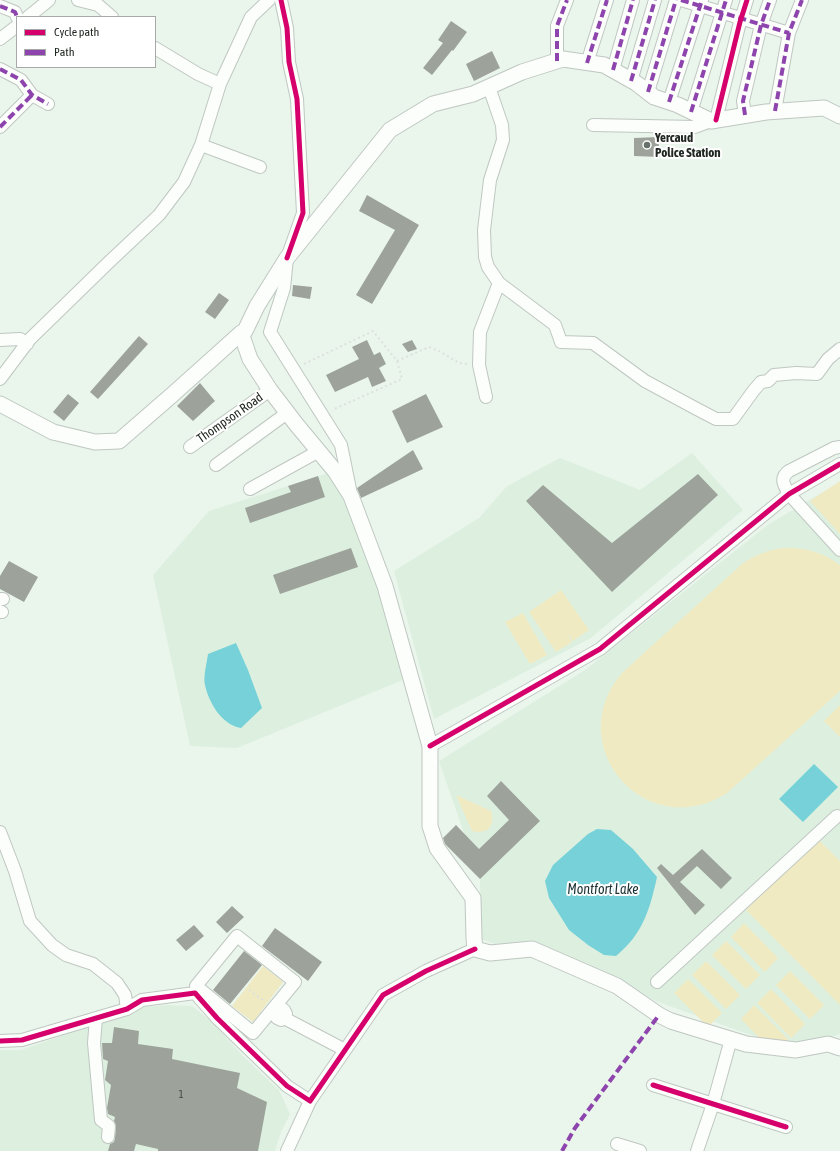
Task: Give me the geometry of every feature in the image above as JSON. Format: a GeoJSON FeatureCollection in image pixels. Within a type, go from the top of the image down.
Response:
{"type":"FeatureCollection","features":[{"type":"Feature","properties":{"kind":"main road"},"geometry":{"type":"LineString","coordinates":[[0,404],[53,432],[95,442],[119,440],[245,331],[257,306],[287,258],[390,130],[433,104],[473,94],[522,72],[563,59],[604,65],[654,97],[714,120],[776,111],[824,108],[840,116]]}},
{"type":"Feature","properties":{"kind":"main road"},"geometry":{"type":"LineString","coordinates":[[241,333],[250,359],[270,390],[335,471],[352,496],[385,586],[430,746],[430,826],[437,848],[474,898],[475,949],[490,953],[532,949],[618,986],[659,1015],[671,1021],[746,1044],[796,1050],[828,1044],[840,1048]]}},
{"type":"Feature","properties":{"kind":"street"},"geometry":{"type":"LineString","coordinates":[[29,16],[49,0]]}},
{"type":"Feature","properties":{"kind":"street"},"geometry":{"type":"LineString","coordinates":[[78,0],[98,6],[111,16]]}},
{"type":"Feature","properties":{"kind":"street"},"geometry":{"type":"LineString","coordinates":[[0,379],[26,344],[159,215],[184,182],[201,144],[220,84],[251,17],[269,0]]}},
{"type":"Feature","properties":{"kind":"street"},"geometry":{"type":"LineString","coordinates":[[281,0],[287,28],[289,62],[297,99],[303,213],[287,258],[284,288],[270,332],[341,445],[352,496]]}},
{"type":"Feature","properties":{"kind":"street"},"geometry":{"type":"LineString","coordinates":[[557,61],[557,26],[566,0]]}},
{"type":"Feature","properties":{"kind":"street"},"geometry":{"type":"LineString","coordinates":[[587,63],[607,0]]}},
{"type":"Feature","properties":{"kind":"street"},"geometry":{"type":"LineString","coordinates":[[613,70],[633,0]]}},
{"type":"Feature","properties":{"kind":"street"},"geometry":{"type":"LineString","coordinates":[[631,81],[655,0]]}},
{"type":"Feature","properties":{"kind":"street"},"geometry":{"type":"LineString","coordinates":[[648,92],[676,0]]}},
{"type":"Feature","properties":{"kind":"street"},"geometry":{"type":"LineString","coordinates":[[681,0],[701,3],[722,13],[789,33]]}},
{"type":"Feature","properties":{"kind":"street"},"geometry":{"type":"LineString","coordinates":[[691,112],[726,0]]}},
{"type":"Feature","properties":{"kind":"street"},"geometry":{"type":"LineString","coordinates":[[593,125],[695,127],[714,120],[747,0]]}},
{"type":"Feature","properties":{"kind":"street"},"geometry":{"type":"LineString","coordinates":[[745,115],[743,101],[761,25],[770,0]]}},
{"type":"Feature","properties":{"kind":"street"},"geometry":{"type":"LineString","coordinates":[[776,111],[789,33],[802,0]]}},
{"type":"Feature","properties":{"kind":"street"},"geometry":{"type":"LineString","coordinates":[[669,102],[701,3]]}},
{"type":"Feature","properties":{"kind":"street"},"geometry":{"type":"LineString","coordinates":[[0,6],[15,12],[17,16]]}},
{"type":"Feature","properties":{"kind":"street"},"geometry":{"type":"LineString","coordinates":[[0,40],[16,27]]}},
{"type":"Feature","properties":{"kind":"street"},"geometry":{"type":"LineString","coordinates":[[156,49],[198,74],[220,84]]}},
{"type":"Feature","properties":{"kind":"street"},"geometry":{"type":"LineString","coordinates":[[0,69],[21,80],[32,95],[48,104]]}},
{"type":"Feature","properties":{"kind":"street"},"geometry":{"type":"LineString","coordinates":[[489,87],[502,125],[503,140],[490,180],[484,230],[485,257],[488,267],[499,283],[555,325],[561,342],[593,343],[644,381],[716,419],[733,419],[754,390],[762,382],[768,380],[774,375],[796,373],[817,374],[828,359],[840,350]]}},
{"type":"Feature","properties":{"kind":"street"},"geometry":{"type":"LineString","coordinates":[[0,127],[32,95]]}},
{"type":"Feature","properties":{"kind":"street"},"geometry":{"type":"LineString","coordinates":[[201,144],[260,167]]}},
{"type":"Feature","properties":{"kind":"street"},"geometry":{"type":"LineString","coordinates":[[486,398],[479,365],[480,332],[499,283]]}},
{"type":"Feature","properties":{"kind":"street"},"geometry":{"type":"LineString","coordinates":[[0,340],[20,339],[26,344]]}},
{"type":"Feature","properties":{"kind":"street","name":"Thompson Road"},"geometry":{"type":"LineString","coordinates":[[190,447],[270,390]]}},
{"type":"Feature","properties":{"kind":"street"},"geometry":{"type":"LineString","coordinates":[[216,465],[287,412]]}},
{"type":"Feature","properties":{"kind":"street"},"geometry":{"type":"LineString","coordinates":[[840,447],[828,451],[786,473],[783,484],[790,494],[840,550]]}},
{"type":"Feature","properties":{"kind":"street"},"geometry":{"type":"LineString","coordinates":[[250,489],[319,451]]}},
{"type":"Feature","properties":{"kind":"street"},"geometry":{"type":"LineString","coordinates":[[430,746],[600,649],[790,494],[840,464]]}},
{"type":"Feature","properties":{"kind":"street"},"geometry":{"type":"LineString","coordinates":[[657,982],[839,816]]}},
{"type":"Feature","properties":{"kind":"street"},"geometry":{"type":"LineString","coordinates":[[0,832],[15,872],[30,921],[52,945],[66,955],[93,964],[117,983],[125,995],[126,1009]]}},
{"type":"Feature","properties":{"kind":"street"},"geometry":{"type":"LineString","coordinates":[[237,936],[295,982],[277,1011],[253,1033],[196,986],[237,936]]}},
{"type":"Feature","properties":{"kind":"street"},"geometry":{"type":"LineString","coordinates":[[287,1151],[310,1101],[383,996],[426,971],[475,949]]}},
{"type":"Feature","properties":{"kind":"street"},"geometry":{"type":"LineString","coordinates":[[0,1041],[22,1040],[126,1009],[142,1000],[195,993],[217,1018],[287,1086],[310,1101]]}},
{"type":"Feature","properties":{"kind":"street"},"geometry":{"type":"LineString","coordinates":[[277,1011],[345,1050]]}},
{"type":"Feature","properties":{"kind":"street"},"geometry":{"type":"LineString","coordinates":[[96,1018],[94,1043],[101,1120],[109,1126],[108,1137]]}},
{"type":"Feature","properties":{"kind":"street"},"geometry":{"type":"LineString","coordinates":[[698,1151],[731,1039]]}},
{"type":"Feature","properties":{"kind":"street"},"geometry":{"type":"LineString","coordinates":[[653,1085],[786,1127]]}},
{"type":"Feature","properties":{"kind":"street"},"geometry":{"type":"LineString","coordinates":[[617,1144],[640,1151]]}},
{"type":"Feature","properties":{"kind":"path"},"geometry":{"type":"LineString","coordinates":[[294,370],[372,331],[397,361],[402,379],[322,415]]}},
{"type":"Feature","properties":{"kind":"path"},"geometry":{"type":"LineString","coordinates":[[397,361],[429,347],[441,352],[459,363],[479,365]]}},
{"type":"Feature","properties":{"kind":"path"},"geometry":{"type":"LineString","coordinates":[[249,990],[277,1011]]}},
{"type":"Feature","properties":{"kind":"shaded area"},"geometry":{"type":"Polygon","coordinates":[[[692,453],[743,510],[591,638],[434,719],[394,571],[479,518],[507,486],[560,458],[640,490],[692,453]]]}},
{"type":"Feature","properties":{"kind":"shaded area"},"geometry":{"type":"Polygon","coordinates":[[[335,471],[410,677],[237,748],[190,746],[153,575],[209,511],[335,471]]]}},
{"type":"Feature","properties":{"kind":"shaded area"},"geometry":{"type":"Polygon","coordinates":[[[840,481],[840,534],[810,501],[840,481]]]}},
{"type":"Feature","properties":{"kind":"shaded area"},"geometry":{"type":"Polygon","coordinates":[[[840,482],[840,1034],[820,1041],[792,1047],[748,1034],[658,1002],[578,961],[527,942],[495,944],[481,939],[480,879],[439,761],[585,670],[769,524],[840,482]]]}},
{"type":"Feature","properties":{"kind":"shaded area"},"geometry":{"type":"Polygon","coordinates":[[[783,548],[798,548],[813,551],[834,560],[840,565],[840,691],[727,793],[697,806],[668,806],[642,797],[621,780],[607,756],[601,729],[605,701],[622,673],[742,564],[762,553],[783,548]]]}},
{"type":"Feature","properties":{"kind":"shaded area"},"geometry":{"type":"Polygon","coordinates":[[[561,590],[589,630],[573,641],[567,633],[572,642],[556,652],[529,612],[561,590]]]}},
{"type":"Feature","properties":{"kind":"shaded area"},"geometry":{"type":"Polygon","coordinates":[[[523,613],[547,655],[530,664],[505,622],[523,613]]]}},
{"type":"Feature","properties":{"kind":"shaded area"},"geometry":{"type":"Polygon","coordinates":[[[840,705],[840,737],[824,721],[840,705]]]}},
{"type":"Feature","properties":{"kind":"shaded area"},"geometry":{"type":"Polygon","coordinates":[[[456,795],[491,811],[492,821],[489,828],[482,832],[472,831],[456,795]]]}},
{"type":"Feature","properties":{"kind":"shaded area"},"geometry":{"type":"Polygon","coordinates":[[[817,838],[840,861],[840,1005],[746,910],[817,838]]]}},
{"type":"Feature","properties":{"kind":"shaded area"},"geometry":{"type":"Polygon","coordinates":[[[744,923],[778,958],[765,972],[731,937],[744,923]]]}},
{"type":"Feature","properties":{"kind":"shaded area"},"geometry":{"type":"Polygon","coordinates":[[[726,941],[760,975],[746,989],[712,955],[726,941]]]}},
{"type":"Feature","properties":{"kind":"shaded area"},"geometry":{"type":"Polygon","coordinates":[[[706,961],[740,995],[726,1009],[692,975],[706,961]]]}},
{"type":"Feature","properties":{"kind":"shaded area"},"geometry":{"type":"Polygon","coordinates":[[[263,966],[283,982],[253,1022],[232,1006],[263,966]]]}},
{"type":"Feature","properties":{"kind":"shaded area"},"geometry":{"type":"Polygon","coordinates":[[[790,971],[824,1005],[810,1019],[776,985],[790,971]]]}},
{"type":"Feature","properties":{"kind":"shaded area"},"geometry":{"type":"Polygon","coordinates":[[[688,979],[722,1013],[708,1027],[674,993],[688,979]]]}},
{"type":"Feature","properties":{"kind":"shaded area"},"geometry":{"type":"Polygon","coordinates":[[[771,989],[805,1024],[791,1038],[757,1003],[771,989]]]}},
{"type":"Feature","properties":{"kind":"shaded area"},"geometry":{"type":"Polygon","coordinates":[[[168,1005],[192,1006],[210,1020],[242,1055],[279,1090],[290,1114],[281,1132],[275,1151],[0,1151],[0,1050],[21,1050],[144,1007],[168,1005]]]}},
{"type":"Feature","properties":{"kind":"shaded area"},"geometry":{"type":"Polygon","coordinates":[[[754,1005],[789,1040],[775,1054],[741,1019],[754,1005]]]}},
{"type":"Feature","properties":{"kind":"water"},"geometry":{"type":"Polygon","coordinates":[[[236,643],[262,708],[241,728],[228,723],[217,712],[207,692],[205,682],[208,654],[236,643]]]}},
{"type":"Feature","properties":{"kind":"water"},"geometry":{"type":"Polygon","coordinates":[[[814,764],[838,787],[803,822],[779,799],[814,764]]]}},
{"type":"Feature","properties":{"kind":"water","name":"Montfort Lake"},"geometry":{"type":"Polygon","coordinates":[[[597,829],[611,830],[633,849],[657,877],[648,910],[639,930],[633,939],[616,956],[604,955],[569,930],[549,898],[545,881],[553,865],[588,834],[597,829]]]}},
{"type":"Feature","properties":{"kind":"building"},"geometry":{"type":"Polygon","coordinates":[[[451,21],[467,32],[432,75],[423,68],[443,43],[438,40],[451,21]]]}},
{"type":"Feature","properties":{"kind":"building"},"geometry":{"type":"Polygon","coordinates":[[[492,51],[500,68],[474,81],[466,64],[492,51]]]}},
{"type":"Feature","properties":{"kind":"building"},"geometry":{"type":"Polygon","coordinates":[[[658,137],[660,157],[634,156],[634,138],[658,137]]]}},
{"type":"Feature","properties":{"kind":"building"},"geometry":{"type":"Polygon","coordinates":[[[367,195],[419,225],[372,304],[356,295],[395,230],[359,211],[367,195]]]}},
{"type":"Feature","properties":{"kind":"building"},"geometry":{"type":"Polygon","coordinates":[[[293,285],[312,287],[310,299],[292,296],[293,285]]]}},
{"type":"Feature","properties":{"kind":"building"},"geometry":{"type":"Polygon","coordinates":[[[219,293],[229,300],[215,319],[205,312],[219,293]]]}},
{"type":"Feature","properties":{"kind":"building"},"geometry":{"type":"Polygon","coordinates":[[[139,336],[148,344],[98,399],[90,392],[139,336]]]}},
{"type":"Feature","properties":{"kind":"building"},"geometry":{"type":"Polygon","coordinates":[[[367,340],[374,355],[380,352],[386,364],[379,368],[386,381],[372,387],[368,377],[335,392],[326,375],[359,359],[352,347],[367,340]]]}},
{"type":"Feature","properties":{"kind":"building"},"geometry":{"type":"Polygon","coordinates":[[[412,340],[417,349],[408,352],[402,344],[412,340]]]}},
{"type":"Feature","properties":{"kind":"building"},"geometry":{"type":"Polygon","coordinates":[[[200,383],[215,401],[193,421],[177,406],[200,383]]]}},
{"type":"Feature","properties":{"kind":"building"},"geometry":{"type":"Polygon","coordinates":[[[68,394],[79,403],[64,421],[53,412],[68,394]]]}},
{"type":"Feature","properties":{"kind":"building"},"geometry":{"type":"Polygon","coordinates":[[[426,394],[443,427],[407,443],[392,411],[426,394]]]}},
{"type":"Feature","properties":{"kind":"building"},"geometry":{"type":"Polygon","coordinates":[[[413,450],[423,469],[361,498],[357,488],[413,450]]]}},
{"type":"Feature","properties":{"kind":"building"},"geometry":{"type":"Polygon","coordinates":[[[698,474],[718,495],[612,592],[526,501],[543,485],[612,543],[698,474]]]}},
{"type":"Feature","properties":{"kind":"building"},"geometry":{"type":"Polygon","coordinates":[[[318,476],[325,497],[250,523],[245,508],[291,492],[288,486],[318,476]]]}},
{"type":"Feature","properties":{"kind":"building"},"geometry":{"type":"Polygon","coordinates":[[[351,548],[358,567],[280,594],[273,575],[351,548]]]}},
{"type":"Feature","properties":{"kind":"building"},"geometry":{"type":"Polygon","coordinates":[[[9,561],[38,577],[24,602],[0,589],[0,576],[9,561]]]}},
{"type":"Feature","properties":{"kind":"building"},"geometry":{"type":"Polygon","coordinates":[[[501,781],[540,821],[480,879],[445,844],[443,838],[456,825],[479,849],[509,820],[487,796],[501,781]]]}},
{"type":"Feature","properties":{"kind":"building"},"geometry":{"type":"Polygon","coordinates":[[[702,849],[732,878],[721,889],[697,866],[680,882],[705,905],[695,915],[657,868],[661,864],[673,875],[702,849]]]}},
{"type":"Feature","properties":{"kind":"building"},"geometry":{"type":"Polygon","coordinates":[[[232,906],[244,917],[227,933],[216,922],[232,906]]]}},
{"type":"Feature","properties":{"kind":"building"},"geometry":{"type":"Polygon","coordinates":[[[194,925],[204,936],[186,951],[176,940],[194,925]]]}},
{"type":"Feature","properties":{"kind":"building"},"geometry":{"type":"Polygon","coordinates":[[[275,928],[322,962],[308,981],[262,946],[275,928]]]}},
{"type":"Feature","properties":{"kind":"building"},"geometry":{"type":"Polygon","coordinates":[[[244,951],[262,965],[230,1004],[213,990],[244,951]]]}},
{"type":"Feature","properties":{"kind":"building"},"geometry":{"type":"Polygon","coordinates":[[[114,1027],[139,1031],[138,1044],[173,1049],[172,1059],[240,1073],[237,1088],[267,1102],[258,1151],[158,1151],[158,1149],[136,1144],[134,1151],[108,1151],[110,1144],[114,1142],[116,1126],[114,1121],[115,1117],[108,1114],[107,1108],[111,1085],[105,1080],[108,1061],[103,1059],[102,1043],[112,1043],[114,1027]]]}},
{"type":"Feature","properties":{"kind":"marked path"},"geometry":{"type":"LineString","coordinates":[[557,61],[557,26],[567,0]]}},
{"type":"Feature","properties":{"kind":"marked path"},"geometry":{"type":"LineString","coordinates":[[587,63],[607,0]]}},
{"type":"Feature","properties":{"kind":"marked path"},"geometry":{"type":"LineString","coordinates":[[613,70],[633,0]]}},
{"type":"Feature","properties":{"kind":"marked path"},"geometry":{"type":"LineString","coordinates":[[631,81],[655,0]]}},
{"type":"Feature","properties":{"kind":"marked path"},"geometry":{"type":"LineString","coordinates":[[648,92],[676,0]]}},
{"type":"Feature","properties":{"kind":"marked path"},"geometry":{"type":"LineString","coordinates":[[681,0],[789,33]]}},
{"type":"Feature","properties":{"kind":"marked path"},"geometry":{"type":"LineString","coordinates":[[669,102],[702,0]]}},
{"type":"Feature","properties":{"kind":"marked path"},"geometry":{"type":"LineString","coordinates":[[691,112],[726,0]]}},
{"type":"Feature","properties":{"kind":"marked path"},"geometry":{"type":"LineString","coordinates":[[745,115],[743,101],[761,25],[770,0]]}},
{"type":"Feature","properties":{"kind":"marked path"},"geometry":{"type":"LineString","coordinates":[[775,111],[789,33],[802,0]]}},
{"type":"Feature","properties":{"kind":"marked path"},"geometry":{"type":"LineString","coordinates":[[0,6],[15,12],[17,16]]}},
{"type":"Feature","properties":{"kind":"marked path"},"geometry":{"type":"LineString","coordinates":[[0,69],[21,80],[32,95],[48,104]]}},
{"type":"Feature","properties":{"kind":"marked path"},"geometry":{"type":"LineString","coordinates":[[0,127],[32,95]]}},
{"type":"Feature","properties":{"kind":"marked path"},"geometry":{"type":"LineString","coordinates":[[562,1151],[575,1128],[659,1015]]}},
{"type":"Feature","properties":{"kind":"cycle path"},"geometry":{"type":"LineString","coordinates":[[281,0],[287,28],[289,62],[297,99],[303,213],[287,258]]}},
{"type":"Feature","properties":{"kind":"cycle path"},"geometry":{"type":"LineString","coordinates":[[716,120],[740,22],[747,0]]}},
{"type":"Feature","properties":{"kind":"cycle path"},"geometry":{"type":"LineString","coordinates":[[430,746],[600,649],[789,494],[840,464]]}},
{"type":"Feature","properties":{"kind":"cycle path"},"geometry":{"type":"LineString","coordinates":[[0,1041],[22,1040],[127,1009],[142,1000],[195,993],[217,1018],[287,1086],[310,1101],[383,995],[426,971],[475,949]]}},
{"type":"Feature","properties":{"kind":"cycle path"},"geometry":{"type":"LineString","coordinates":[[653,1085],[786,1127]]}},
{"type":"Feature","properties":{"kind":"place","name":"Yercaud Police Station"},"geometry":{"type":"Point","coordinates":[647,145]}}]}
